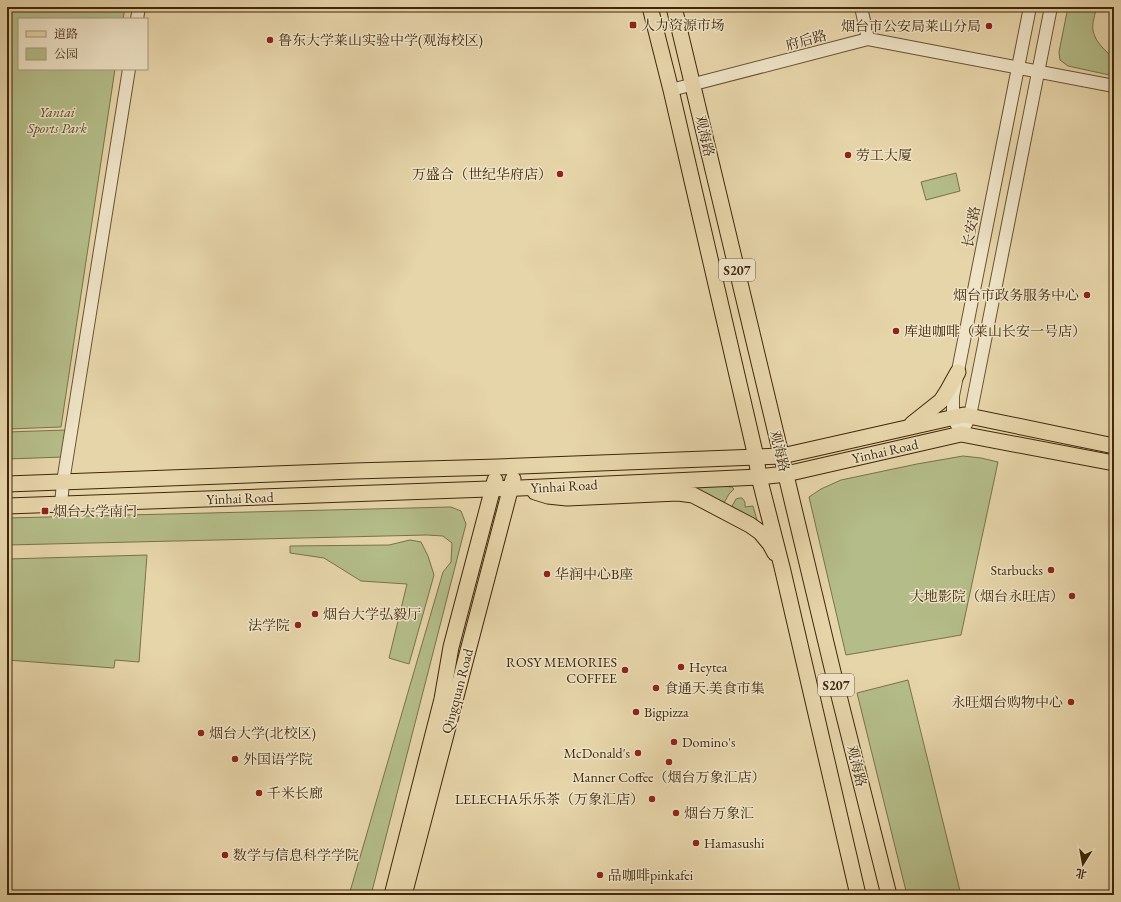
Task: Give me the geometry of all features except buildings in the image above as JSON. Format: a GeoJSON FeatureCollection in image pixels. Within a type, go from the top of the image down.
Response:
{"type":"FeatureCollection","features":[{"type":"Feature","properties":{"kind":"main road","name":"观海路"},"geometry":{"type":"LineString","coordinates":[[650,7],[671,90],[756,457],[759,477],[782,567],[858,895]]}},
{"type":"Feature","properties":{"kind":"main road","name":"观海路"},"geometry":{"type":"LineString","coordinates":[[674,7],[838,691],[889,895]]}},
{"type":"Feature","properties":{"kind":"main road"},"geometry":{"type":"LineString","coordinates":[[907,428],[941,401],[958,372]]}},
{"type":"Feature","properties":{"kind":"main road","name":"Yinhai Road"},"geometry":{"type":"LineString","coordinates":[[7,484],[782,456],[964,415],[1114,446]]}},
{"type":"Feature","properties":{"kind":"main road","name":"Yinhai Road"},"geometry":{"type":"LineString","coordinates":[[7,506],[516,488],[759,477],[786,474],[961,434],[1114,463]]}},
{"type":"Feature","properties":{"kind":"main road","name":"Qingquan Road"},"geometry":{"type":"LineString","coordinates":[[404,895],[516,488],[515,466]]}},
{"type":"Feature","properties":{"kind":"main road","name":"Qingquan Road"},"geometry":{"type":"LineString","coordinates":[[392,895],[442,700],[451,647],[498,467]]}},
{"type":"Feature","properties":{"kind":"main road"},"geometry":{"type":"LineString","coordinates":[[516,488],[548,496],[567,498],[678,493],[693,495],[750,525],[760,532],[770,544],[782,567]]}},
{"type":"Feature","properties":{"kind":"street"},"geometry":{"type":"LineString","coordinates":[[137,18],[139,7]]}},
{"type":"Feature","properties":{"kind":"street"},"geometry":{"type":"LineString","coordinates":[[861,7],[868,39]]}},
{"type":"Feature","properties":{"kind":"street","name":"长安路"},"geometry":{"type":"LineString","coordinates":[[961,434],[953,417],[953,396],[1030,7]]}},
{"type":"Feature","properties":{"kind":"street"},"geometry":{"type":"LineString","coordinates":[[961,434],[970,416],[1051,7]]}},
{"type":"Feature","properties":{"kind":"street","name":"府后路"},"geometry":{"type":"LineString","coordinates":[[671,90],[868,39],[1114,86]]}},
{"type":"Feature","properties":{"kind":"street"},"geometry":{"type":"LineString","coordinates":[[61,505],[129,70]]}},
{"type":"Feature","properties":{"kind":"street"},"geometry":{"type":"LineString","coordinates":[[960,357],[981,360]]}},
{"type":"Feature","properties":{"kind":"green space","name":"Yantai Sports Park"},"geometry":{"type":"Polygon","coordinates":[[[7,7],[125,7],[123,18],[18,18],[18,70],[115,70],[61,427],[7,429],[7,7]]]}},
{"type":"Feature","properties":{"kind":"green space"},"geometry":{"type":"Polygon","coordinates":[[[1068,7],[1097,7],[1093,21],[1093,30],[1100,45],[1112,57],[1114,57],[1114,76],[1068,66],[1060,60],[1059,52],[1068,7]]]}},
{"type":"Feature","properties":{"kind":"green space"},"geometry":{"type":"Polygon","coordinates":[[[956,173],[960,191],[926,200],[921,182],[956,173]]]}},
{"type":"Feature","properties":{"kind":"green space"},"geometry":{"type":"Polygon","coordinates":[[[66,430],[63,457],[7,459],[7,432],[66,430]]]}},
{"type":"Feature","properties":{"kind":"green space"},"geometry":{"type":"Polygon","coordinates":[[[963,456],[998,462],[961,635],[846,655],[809,497],[821,489],[841,480],[963,456]]]}},
{"type":"Feature","properties":{"kind":"green space"},"geometry":{"type":"Polygon","coordinates":[[[721,486],[732,487],[734,489],[724,503],[572,491],[721,486]]]}},
{"type":"Feature","properties":{"kind":"green space"},"geometry":{"type":"Polygon","coordinates":[[[742,498],[745,502],[745,507],[753,506],[756,521],[731,508],[736,499],[742,498]]]}},
{"type":"Feature","properties":{"kind":"green space"},"geometry":{"type":"Polygon","coordinates":[[[451,507],[461,511],[466,524],[371,895],[349,895],[443,572],[451,562],[452,543],[443,536],[427,535],[7,545],[7,518],[451,507]]]}},
{"type":"Feature","properties":{"kind":"green space"},"geometry":{"type":"Polygon","coordinates":[[[410,540],[421,542],[428,556],[434,575],[409,664],[389,658],[407,584],[361,581],[324,558],[290,553],[290,546],[389,545],[410,540]]]}},
{"type":"Feature","properties":{"kind":"green space"},"geometry":{"type":"Polygon","coordinates":[[[147,555],[139,662],[115,660],[114,668],[7,660],[7,559],[147,555]]]}},
{"type":"Feature","properties":{"kind":"green space"},"geometry":{"type":"Polygon","coordinates":[[[908,680],[961,895],[907,895],[857,693],[908,680]]]}},
{"type":"Feature","properties":{"kind":"place","name":"人力资源市场"},"geometry":{"type":"Point","coordinates":[633,25]}},
{"type":"Feature","properties":{"kind":"place","name":"烟台市公安局莱山分局"},"geometry":{"type":"Point","coordinates":[989,26]}},
{"type":"Feature","properties":{"kind":"place","name":"鲁东大学莱山实验中学(观海校区)"},"geometry":{"type":"Point","coordinates":[270,40]}},
{"type":"Feature","properties":{"kind":"place","name":"劳工大厦"},"geometry":{"type":"Point","coordinates":[848,155]}},
{"type":"Feature","properties":{"kind":"place","name":"万盛合（世纪华府店）"},"geometry":{"type":"Point","coordinates":[560,174]}},
{"type":"Feature","properties":{"kind":"place","name":"烟台市政务服务中心"},"geometry":{"type":"Point","coordinates":[1087,295]}},
{"type":"Feature","properties":{"kind":"place","name":"库迪咖啡（莱山长安一号店）"},"geometry":{"type":"Point","coordinates":[896,331]}},
{"type":"Feature","properties":{"kind":"place","name":"烟台大学南门"},"geometry":{"type":"Point","coordinates":[45,511]}},
{"type":"Feature","properties":{"kind":"place","name":"Starbucks"},"geometry":{"type":"Point","coordinates":[1051,570]}},
{"type":"Feature","properties":{"kind":"place","name":"华润中心B座"},"geometry":{"type":"Point","coordinates":[547,574]}},
{"type":"Feature","properties":{"kind":"place","name":"大地影院（烟台永旺店）"},"geometry":{"type":"Point","coordinates":[1072,596]}},
{"type":"Feature","properties":{"kind":"place","name":"烟台大学弘毅厅"},"geometry":{"type":"Point","coordinates":[315,614]}},
{"type":"Feature","properties":{"kind":"place","name":"法学院"},"geometry":{"type":"Point","coordinates":[298,625]}},
{"type":"Feature","properties":{"kind":"place","name":"Heytea"},"geometry":{"type":"Point","coordinates":[681,667]}},
{"type":"Feature","properties":{"kind":"place","name":"ROSY MEMORIES COFFEE"},"geometry":{"type":"Point","coordinates":[625,670]}},
{"type":"Feature","properties":{"kind":"place","name":"食通天·美食市集"},"geometry":{"type":"Point","coordinates":[656,688]}},
{"type":"Feature","properties":{"kind":"place","name":"永旺烟台购物中心"},"geometry":{"type":"Point","coordinates":[1071,702]}},
{"type":"Feature","properties":{"kind":"place","name":"Bigpizza"},"geometry":{"type":"Point","coordinates":[636,712]}},
{"type":"Feature","properties":{"kind":"place","name":"烟台大学(北校区)"},"geometry":{"type":"Point","coordinates":[201,733]}},
{"type":"Feature","properties":{"kind":"place","name":"Domino's"},"geometry":{"type":"Point","coordinates":[674,742]}},
{"type":"Feature","properties":{"kind":"place","name":"McDonald's"},"geometry":{"type":"Point","coordinates":[638,753]}},
{"type":"Feature","properties":{"kind":"place","name":"外国语学院"},"geometry":{"type":"Point","coordinates":[235,759]}},
{"type":"Feature","properties":{"kind":"place","name":"Manner Coffee（烟台万象汇店）"},"geometry":{"type":"Point","coordinates":[669,762]}},
{"type":"Feature","properties":{"kind":"place","name":"千米长廊"},"geometry":{"type":"Point","coordinates":[259,793]}},
{"type":"Feature","properties":{"kind":"place","name":"LELECHA乐乐茶（万象汇店）"},"geometry":{"type":"Point","coordinates":[652,799]}},
{"type":"Feature","properties":{"kind":"place","name":"烟台万象汇"},"geometry":{"type":"Point","coordinates":[676,813]}},
{"type":"Feature","properties":{"kind":"place","name":"Hamasushi"},"geometry":{"type":"Point","coordinates":[696,843]}},
{"type":"Feature","properties":{"kind":"place","name":"数学与信息科学学院"},"geometry":{"type":"Point","coordinates":[225,855]}},
{"type":"Feature","properties":{"kind":"place","name":"品咖啡pinkafei"},"geometry":{"type":"Point","coordinates":[600,875]}}]}
